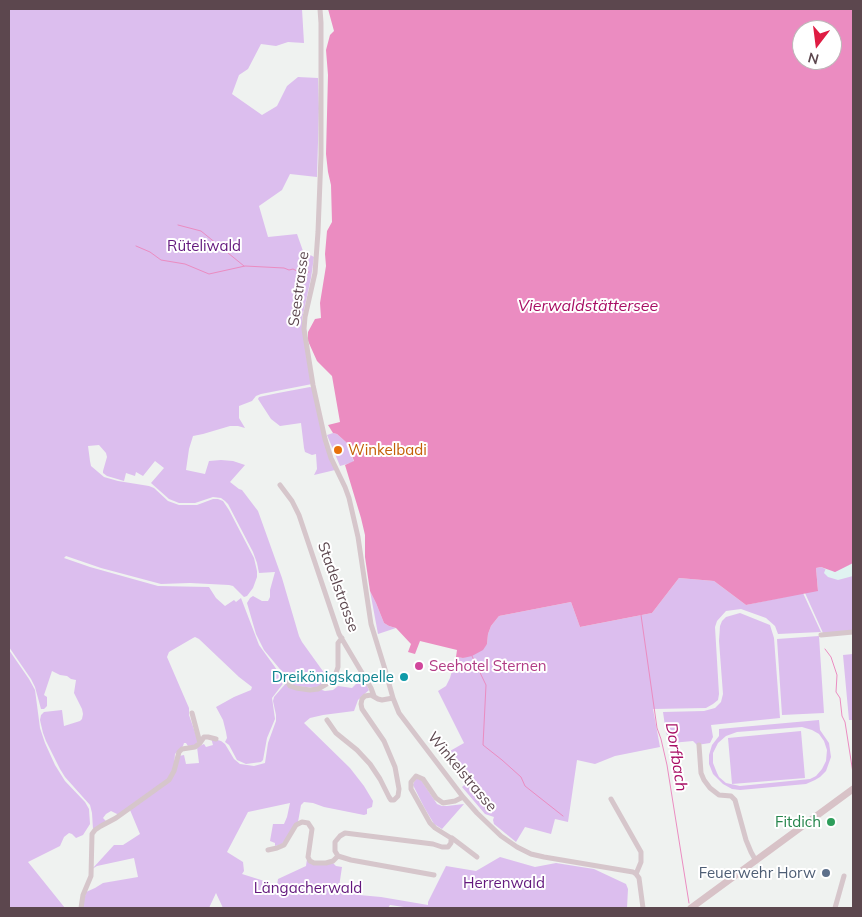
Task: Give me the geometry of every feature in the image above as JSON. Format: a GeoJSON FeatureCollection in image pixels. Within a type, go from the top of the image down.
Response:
{"type":"FeatureCollection","features":[{"type":"Feature","properties":{"kind":"main road"},"geometry":{"type":"LineString","coordinates":[[691,908],[853,789]]}},
{"type":"Feature","properties":{"kind":"street","name":"Seestrasse"},"geometry":{"type":"LineString","coordinates":[[320,9],[321,155],[318,232],[315,273],[304,329],[313,385],[326,439],[331,458],[345,487],[351,506],[358,537],[371,624],[393,698]]}},
{"type":"Feature","properties":{"kind":"street","name":"Stadelstrasse"},"geometry":{"type":"LineString","coordinates":[[280,485],[292,501],[299,515],[342,638],[372,688],[374,696]]}},
{"type":"Feature","properties":{"kind":"street"},"geometry":{"type":"LineString","coordinates":[[821,635],[853,632]]}},
{"type":"Feature","properties":{"kind":"street"},"geometry":{"type":"LineString","coordinates":[[286,681],[290,686],[310,690],[318,689],[330,682],[336,676],[338,668],[338,643],[342,638]]}},
{"type":"Feature","properties":{"kind":"street"},"geometry":{"type":"LineString","coordinates":[[327,720],[336,733],[357,750],[370,764],[380,779],[388,798],[394,800],[398,796],[399,789],[395,767],[384,741],[362,709],[361,704],[365,696],[371,695],[382,700],[393,698]]}},
{"type":"Feature","properties":{"kind":"street","name":"Winkelstrasse"},"geometry":{"type":"LineString","coordinates":[[393,698],[399,714],[463,797],[477,813],[509,842],[524,851],[544,857],[628,870],[636,874]]}},
{"type":"Feature","properties":{"kind":"street"},"geometry":{"type":"LineString","coordinates":[[192,713],[200,743]]}},
{"type":"Feature","properties":{"kind":"street"},"geometry":{"type":"LineString","coordinates":[[81,908],[83,895],[91,876],[92,834],[95,830],[116,818],[169,780],[174,772],[179,752],[182,749],[195,747],[204,737],[216,738]]}},
{"type":"Feature","properties":{"kind":"street"},"geometry":{"type":"LineString","coordinates":[[699,745],[701,772],[704,780],[719,795],[730,796],[735,800],[746,840],[756,861]]}},
{"type":"Feature","properties":{"kind":"street"},"geometry":{"type":"LineString","coordinates":[[463,797],[455,802],[443,803],[436,798],[423,779],[416,776],[411,782],[411,789],[430,823],[477,858]]}},
{"type":"Feature","properties":{"kind":"street"},"geometry":{"type":"LineString","coordinates":[[611,799],[641,852],[641,862],[636,874],[640,882],[643,908]]}},
{"type":"Feature","properties":{"kind":"street"},"geometry":{"type":"LineString","coordinates":[[268,850],[284,844],[296,825],[299,822],[305,822],[312,829],[308,857],[310,861],[326,863],[333,861],[338,856]]}},
{"type":"Feature","properties":{"kind":"street"},"geometry":{"type":"LineString","coordinates":[[434,874],[351,860],[338,856],[334,849],[335,842],[345,834],[433,844],[445,848],[452,843],[451,838]]}},
{"type":"Feature","properties":{"kind":"street"},"geometry":{"type":"LineString","coordinates":[[835,908],[844,876]]}},
{"type":"Feature","properties":{"kind":"green space","name":"Rüteliwald"},"geometry":{"type":"Polygon","coordinates":[[[9,9],[302,9],[304,43],[288,42],[276,46],[261,44],[248,69],[239,75],[232,94],[262,115],[277,106],[287,86],[298,77],[318,78],[317,177],[290,174],[282,190],[259,206],[268,237],[297,234],[303,251],[314,257],[302,319],[312,384],[261,394],[252,401],[239,406],[239,418],[245,428],[230,426],[193,436],[186,470],[205,474],[209,461],[233,461],[245,465],[230,482],[242,490],[258,511],[282,578],[299,636],[330,681],[317,688],[294,686],[264,650],[256,634],[247,603],[253,596],[262,601],[268,601],[275,572],[259,573],[253,552],[225,501],[221,498],[213,497],[195,503],[179,503],[169,499],[151,483],[164,468],[155,461],[143,476],[136,472],[135,476],[126,473],[124,481],[107,476],[103,473],[107,457],[106,453],[99,445],[88,446],[91,466],[104,477],[118,481],[149,486],[154,488],[168,501],[179,505],[197,505],[213,499],[223,501],[254,558],[257,577],[253,588],[244,597],[233,586],[229,585],[161,584],[101,568],[66,556],[64,558],[158,586],[209,587],[216,598],[225,606],[241,598],[259,645],[285,681],[272,698],[275,719],[267,738],[263,760],[246,764],[237,760],[229,745],[225,742],[227,738],[223,720],[216,707],[251,690],[252,687],[195,637],[169,652],[167,657],[189,708],[189,715],[197,738],[196,745],[188,746],[184,743],[175,754],[174,767],[170,777],[119,815],[111,811],[106,814],[103,818],[106,821],[93,829],[90,805],[60,769],[46,741],[40,720],[44,712],[62,710],[64,726],[82,719],[82,709],[74,693],[76,680],[52,671],[44,695],[47,697],[47,706],[41,709],[31,679],[9,647],[9,9]]]}},
{"type":"Feature","properties":{"kind":"green space"},"geometry":{"type":"Polygon","coordinates":[[[313,388],[335,470],[314,475],[317,469],[316,454],[312,455],[305,452],[301,423],[280,426],[271,419],[258,399],[259,397],[313,388]]]}},
{"type":"Feature","properties":{"kind":"green space"},"geometry":{"type":"Polygon","coordinates":[[[337,434],[347,443],[354,462],[340,466],[327,435],[337,434]]]}},
{"type":"Feature","properties":{"kind":"green space"},"geometry":{"type":"Polygon","coordinates":[[[853,563],[853,631],[823,633],[805,593],[818,590],[816,568],[821,567],[832,572],[853,563]]]}},
{"type":"Feature","properties":{"kind":"green space"},"geometry":{"type":"Polygon","coordinates":[[[679,578],[714,581],[746,605],[803,593],[821,632],[778,634],[775,626],[766,618],[741,609],[726,611],[717,621],[715,627],[718,700],[706,708],[653,709],[660,747],[615,756],[595,764],[577,760],[568,822],[555,819],[551,834],[525,827],[516,842],[494,824],[494,817],[485,814],[462,787],[471,779],[450,751],[464,743],[438,691],[446,686],[456,657],[463,658],[487,644],[491,626],[499,616],[571,602],[580,627],[652,613],[679,578]]]}},
{"type":"Feature","properties":{"kind":"green space"},"geometry":{"type":"Polygon","coordinates":[[[370,591],[384,623],[396,628],[378,634],[370,591]]]}},
{"type":"Feature","properties":{"kind":"green space"},"geometry":{"type":"Polygon","coordinates":[[[740,613],[770,625],[774,638],[780,718],[711,725],[713,737],[710,743],[697,745],[693,741],[671,743],[666,733],[663,712],[704,711],[715,708],[721,702],[723,694],[719,641],[720,626],[726,617],[740,613]]]}},
{"type":"Feature","properties":{"kind":"green space"},"geometry":{"type":"Polygon","coordinates":[[[819,636],[824,713],[782,715],[777,639],[819,636]]]}},
{"type":"Feature","properties":{"kind":"green space"},"geometry":{"type":"Polygon","coordinates":[[[9,650],[35,690],[40,728],[55,765],[65,781],[85,802],[89,809],[90,824],[83,835],[76,838],[69,833],[64,837],[60,846],[28,862],[65,908],[10,908],[9,905],[9,650]]]}},
{"type":"Feature","properties":{"kind":"green space"},"geometry":{"type":"Polygon","coordinates":[[[853,654],[853,720],[849,720],[843,655],[853,654]]]}},
{"type":"Feature","properties":{"kind":"green space"},"geometry":{"type":"Polygon","coordinates":[[[360,680],[366,684],[369,690],[358,700],[354,711],[310,718],[304,723],[350,768],[373,801],[372,807],[367,809],[367,814],[364,815],[304,802],[301,805],[298,822],[282,844],[275,846],[275,843],[270,841],[273,824],[284,824],[290,803],[248,812],[227,852],[243,862],[244,871],[242,874],[277,885],[278,879],[306,866],[307,859],[309,861],[333,863],[336,866],[342,867],[340,891],[428,905],[446,866],[476,871],[500,857],[535,867],[556,863],[594,869],[626,884],[628,889],[627,908],[411,908],[390,905],[388,908],[223,908],[216,893],[209,908],[82,908],[86,892],[103,883],[138,877],[134,858],[97,866],[92,869],[114,845],[123,845],[140,834],[130,810],[169,781],[179,756],[184,755],[186,764],[199,763],[197,747],[204,744],[206,747],[213,745],[211,738],[225,744],[234,759],[240,764],[254,766],[265,763],[268,743],[276,721],[274,697],[287,682],[290,687],[325,691],[333,690],[338,686],[352,688],[360,680]]]}},
{"type":"Feature","properties":{"kind":"green space"},"geometry":{"type":"Polygon","coordinates":[[[819,720],[820,730],[829,743],[831,757],[826,771],[820,777],[806,784],[740,790],[732,789],[723,784],[713,774],[709,764],[709,755],[712,745],[719,736],[719,729],[819,720]],[[802,727],[737,732],[726,736],[718,743],[713,753],[713,763],[719,777],[726,783],[740,786],[810,779],[816,776],[822,769],[826,761],[827,750],[819,734],[802,727]]]}},
{"type":"Feature","properties":{"kind":"green space"},"geometry":{"type":"Polygon","coordinates":[[[801,731],[805,778],[732,784],[728,738],[801,731]]]}},
{"type":"Feature","properties":{"kind":"green space"},"geometry":{"type":"Polygon","coordinates":[[[416,779],[421,780],[437,804],[447,806],[464,804],[442,829],[434,824],[424,807],[413,785],[416,779]]]}},
{"type":"Feature","properties":{"kind":"sand"},"geometry":{"type":"Polygon","coordinates":[[[853,563],[853,576],[838,580],[828,577],[824,573],[826,568],[835,572],[853,563]]]}},
{"type":"Feature","properties":{"kind":"water","name":"Vierwaldstättersee"},"geometry":{"type":"Polygon","coordinates":[[[328,9],[853,9],[853,563],[835,572],[821,567],[816,568],[818,591],[746,605],[714,581],[679,578],[652,613],[580,627],[571,602],[499,616],[491,626],[487,644],[483,650],[472,656],[456,657],[457,650],[420,641],[415,654],[408,652],[411,644],[396,628],[384,623],[370,591],[365,557],[365,535],[345,465],[354,461],[347,443],[337,434],[333,433],[328,425],[340,422],[332,376],[317,361],[308,341],[308,332],[315,319],[321,318],[320,303],[326,266],[327,231],[332,222],[331,185],[326,154],[328,75],[326,50],[330,35],[334,31],[328,9]]]}},
{"type":"Feature","properties":{"kind":"waterway"},"geometry":{"type":"LineString","coordinates":[[178,225],[201,231],[244,266]]}},
{"type":"Feature","properties":{"kind":"waterway"},"geometry":{"type":"LineString","coordinates":[[136,246],[150,252],[161,260],[185,264],[209,274],[245,266],[284,268],[309,272]]}},
{"type":"Feature","properties":{"kind":"waterway","name":"Dorfbach"},"geometry":{"type":"LineString","coordinates":[[641,615],[657,728],[667,765],[689,903]]}},
{"type":"Feature","properties":{"kind":"waterway"},"geometry":{"type":"LineString","coordinates":[[825,649],[831,657],[837,675],[836,692],[840,698],[853,773]]}},
{"type":"Feature","properties":{"kind":"waterway"},"geometry":{"type":"LineString","coordinates":[[472,656],[486,685],[483,745],[521,777],[525,786],[563,816]]}},
{"type":"Feature","properties":{"kind":"place","name":"Winkelbadi"},"geometry":{"type":"Point","coordinates":[338,450]}},
{"type":"Feature","properties":{"kind":"place","name":"Seehotel Sternen"},"geometry":{"type":"Point","coordinates":[419,666]}},
{"type":"Feature","properties":{"kind":"place","name":"Dreikönigskapelle"},"geometry":{"type":"Point","coordinates":[404,677]}},
{"type":"Feature","properties":{"kind":"place","name":"Fitdich"},"geometry":{"type":"Point","coordinates":[831,822]}},
{"type":"Feature","properties":{"kind":"place","name":"Feuerwehr Horw"},"geometry":{"type":"Point","coordinates":[826,873]}},
{"type":"Feature","properties":{"kind":"park label","name":"Herrenwald"},"geometry":{"type":"Point","coordinates":[504,883]}},
{"type":"Feature","properties":{"kind":"park label","name":"Längacherwald"},"geometry":{"type":"Point","coordinates":[308,888]}}]}
